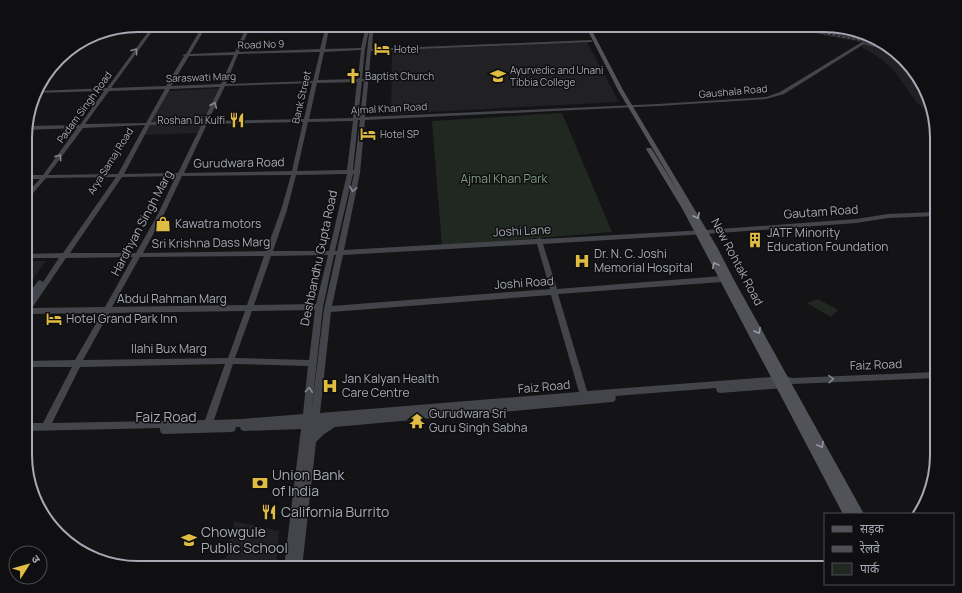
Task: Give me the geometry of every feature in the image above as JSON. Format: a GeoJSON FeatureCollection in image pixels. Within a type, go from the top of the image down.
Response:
{"type":"FeatureCollection","features":[{"type":"Feature","properties":{"kind":"main road","name":"New Rohtak Road"},"geometry":{"type":"LineString","coordinates":[[586,32],[627,105],[702,232],[784,382],[858,513]]}},
{"type":"Feature","properties":{"kind":"main road","name":"New Rohtak Road"},"geometry":{"type":"LineString","coordinates":[[590,32],[627,105]]}},
{"type":"Feature","properties":{"kind":"main road","name":"New Rohtak Road"},"geometry":{"type":"LineString","coordinates":[[702,232],[722,279],[784,382],[849,513]]}},
{"type":"Feature","properties":{"kind":"street","name":"Padam Singh Road"},"geometry":{"type":"LineString","coordinates":[[32,191],[150,32]]}},
{"type":"Feature","properties":{"kind":"street","name":"Arya Samaj Road"},"geometry":{"type":"LineString","coordinates":[[62,255],[116,177],[199,32]]}},
{"type":"Feature","properties":{"kind":"street","name":"Hardhyan Singh Marg"},"geometry":{"type":"LineString","coordinates":[[44,427],[78,362],[162,212],[206,122],[246,32]]}},
{"type":"Feature","properties":{"kind":"street","name":"Bank Street"},"geometry":{"type":"LineString","coordinates":[[208,424],[267,254],[284,210],[294,175],[326,32]]}},
{"type":"Feature","properties":{"kind":"street","name":"Deshbandhu Gupta Road"},"geometry":{"type":"LineString","coordinates":[[298,561],[311,443],[308,421],[312,363],[319,307],[330,253],[350,174],[359,119],[367,32]]}},
{"type":"Feature","properties":{"kind":"street","name":"Deshbandhu Gupta Road"},"geometry":{"type":"LineString","coordinates":[[366,49],[370,32]]}},
{"type":"Feature","properties":{"kind":"street","name":"Road No 9"},"geometry":{"type":"LineString","coordinates":[[186,55],[591,41]]}},
{"type":"Feature","properties":{"kind":"street","name":"Gaushala Road"},"geometry":{"type":"LineString","coordinates":[[627,105],[703,103],[772,97],[790,88],[863,43],[878,47]]}},
{"type":"Feature","properties":{"kind":"street","name":"Saraswati Marg"},"geometry":{"type":"LineString","coordinates":[[43,92],[363,81]]}},
{"type":"Feature","properties":{"kind":"street","name":"Ajmal Khan Road"},"geometry":{"type":"LineString","coordinates":[[33,128],[359,119],[627,105]]}},
{"type":"Feature","properties":{"kind":"street","name":"Deshbandhu Gupta Road"},"geometry":{"type":"LineString","coordinates":[[290,561],[308,421],[339,253],[357,173],[359,119]]}},
{"type":"Feature","properties":{"kind":"street","name":"Gurudwara Road"},"geometry":{"type":"LineString","coordinates":[[32,178],[357,173]]}},
{"type":"Feature","properties":{"kind":"street","name":"Gautam Road"},"geometry":{"type":"LineString","coordinates":[[702,232],[856,222],[888,216],[930,214]]}},
{"type":"Feature","properties":{"kind":"street","name":"Joshi Lane"},"geometry":{"type":"LineString","coordinates":[[339,253],[539,240],[702,232]]}},
{"type":"Feature","properties":{"kind":"street"},"geometry":{"type":"LineString","coordinates":[[32,427],[308,421],[336,423],[585,398],[553,292],[548,266],[539,240]]}},
{"type":"Feature","properties":{"kind":"street","name":"Sri Krishna Dass Marg"},"geometry":{"type":"LineString","coordinates":[[32,256],[339,253]]}},
{"type":"Feature","properties":{"kind":"street"},"geometry":{"type":"LineString","coordinates":[[32,294],[62,255]]}},
{"type":"Feature","properties":{"kind":"street"},"geometry":{"type":"LineString","coordinates":[[32,302],[62,255]]}},
{"type":"Feature","properties":{"kind":"street","name":"Joshi Road"},"geometry":{"type":"LineString","coordinates":[[328,309],[722,279]]}},
{"type":"Feature","properties":{"kind":"street","name":"Abdul Rahman Marg"},"geometry":{"type":"LineString","coordinates":[[32,311],[319,307]]}},
{"type":"Feature","properties":{"kind":"street","name":"Ilahi Bux Marg"},"geometry":{"type":"LineString","coordinates":[[32,364],[231,360],[312,363]]}},
{"type":"Feature","properties":{"kind":"street","name":"Faiz Road"},"geometry":{"type":"LineString","coordinates":[[32,431],[200,430],[308,421],[354,415],[784,382],[930,375]]}},
{"type":"Feature","properties":{"kind":"street"},"geometry":{"type":"LineString","coordinates":[[311,443],[320,432],[336,423]]}},
{"type":"Feature","properties":{"kind":"shaded area"},"geometry":{"type":"Polygon","coordinates":[[[807,32],[838,33],[852,36],[865,40],[876,45],[868,44],[881,49],[890,55],[889,56],[908,73],[919,91],[926,111],[917,103],[893,69],[881,59],[862,47],[864,43],[807,32]]]}},
{"type":"Feature","properties":{"kind":"shaded area","name":"Ayurvedic and Unani Tibbia College"},"geometry":{"type":"Polygon","coordinates":[[[587,42],[619,102],[391,114],[392,50],[587,42]]]}},
{"type":"Feature","properties":{"kind":"shaded area"},"geometry":{"type":"Polygon","coordinates":[[[222,88],[207,124],[205,124],[201,133],[143,135],[168,91],[222,88]]]}},
{"type":"Feature","properties":{"kind":"shaded area"},"geometry":{"type":"Polygon","coordinates":[[[32,261],[46,261],[32,281],[32,261]]]}},
{"type":"Feature","properties":{"kind":"shaded area"},"geometry":{"type":"Polygon","coordinates":[[[234,521],[279,531],[277,561],[216,561],[226,558],[234,521]]]}},
{"type":"Feature","properties":{"kind":"green space","name":"Ajmal Khan Park"},"geometry":{"type":"Polygon","coordinates":[[[562,113],[612,232],[442,246],[432,121],[562,113]]]}},
{"type":"Feature","properties":{"kind":"green space"},"geometry":{"type":"Polygon","coordinates":[[[818,299],[838,310],[831,317],[807,303],[818,299]]]}},
{"type":"Feature","properties":{"kind":"railway"},"geometry":{"type":"LineString","coordinates":[[818,32],[867,41]]}},
{"type":"Feature","properties":{"kind":"place","name":"Hotel"},"geometry":{"type":"Point","coordinates":[382,49]}},
{"type":"Feature","properties":{"kind":"place","name":"Baptist Church"},"geometry":{"type":"Point","coordinates":[353,76]}},
{"type":"Feature","properties":{"kind":"place","name":"Ayurvedic and Unani Tibbia College"},"geometry":{"type":"Point","coordinates":[498,76]}},
{"type":"Feature","properties":{"kind":"place","name":"Roshan Di Kulfi"},"geometry":{"type":"Point","coordinates":[237,120]}},
{"type":"Feature","properties":{"kind":"place","name":"Hotel SP"},"geometry":{"type":"Point","coordinates":[368,134]}},
{"type":"Feature","properties":{"kind":"place","name":"Kawatra motors"},"geometry":{"type":"Point","coordinates":[163,224]}},
{"type":"Feature","properties":{"kind":"place","name":"JATF Minority Education Foundation"},"geometry":{"type":"Point","coordinates":[755,240]}},
{"type":"Feature","properties":{"kind":"place","name":"Dr. N. C. Joshi Memorial Hospital"},"geometry":{"type":"Point","coordinates":[582,261]}},
{"type":"Feature","properties":{"kind":"place","name":"Hotel Grand Park Inn"},"geometry":{"type":"Point","coordinates":[54,319]}},
{"type":"Feature","properties":{"kind":"place","name":"Jan Kalyan Health Care Centre"},"geometry":{"type":"Point","coordinates":[330,386]}},
{"type":"Feature","properties":{"kind":"place","name":"Gurudwara Sri Guru Singh Sabha"},"geometry":{"type":"Point","coordinates":[417,421]}},
{"type":"Feature","properties":{"kind":"place","name":"Union Bank of India"},"geometry":{"type":"Point","coordinates":[260,483]}},
{"type":"Feature","properties":{"kind":"place","name":"California Burrito"},"geometry":{"type":"Point","coordinates":[269,512]}},
{"type":"Feature","properties":{"kind":"place","name":"Chowgule Public School"},"geometry":{"type":"Point","coordinates":[189,540]}}]}
